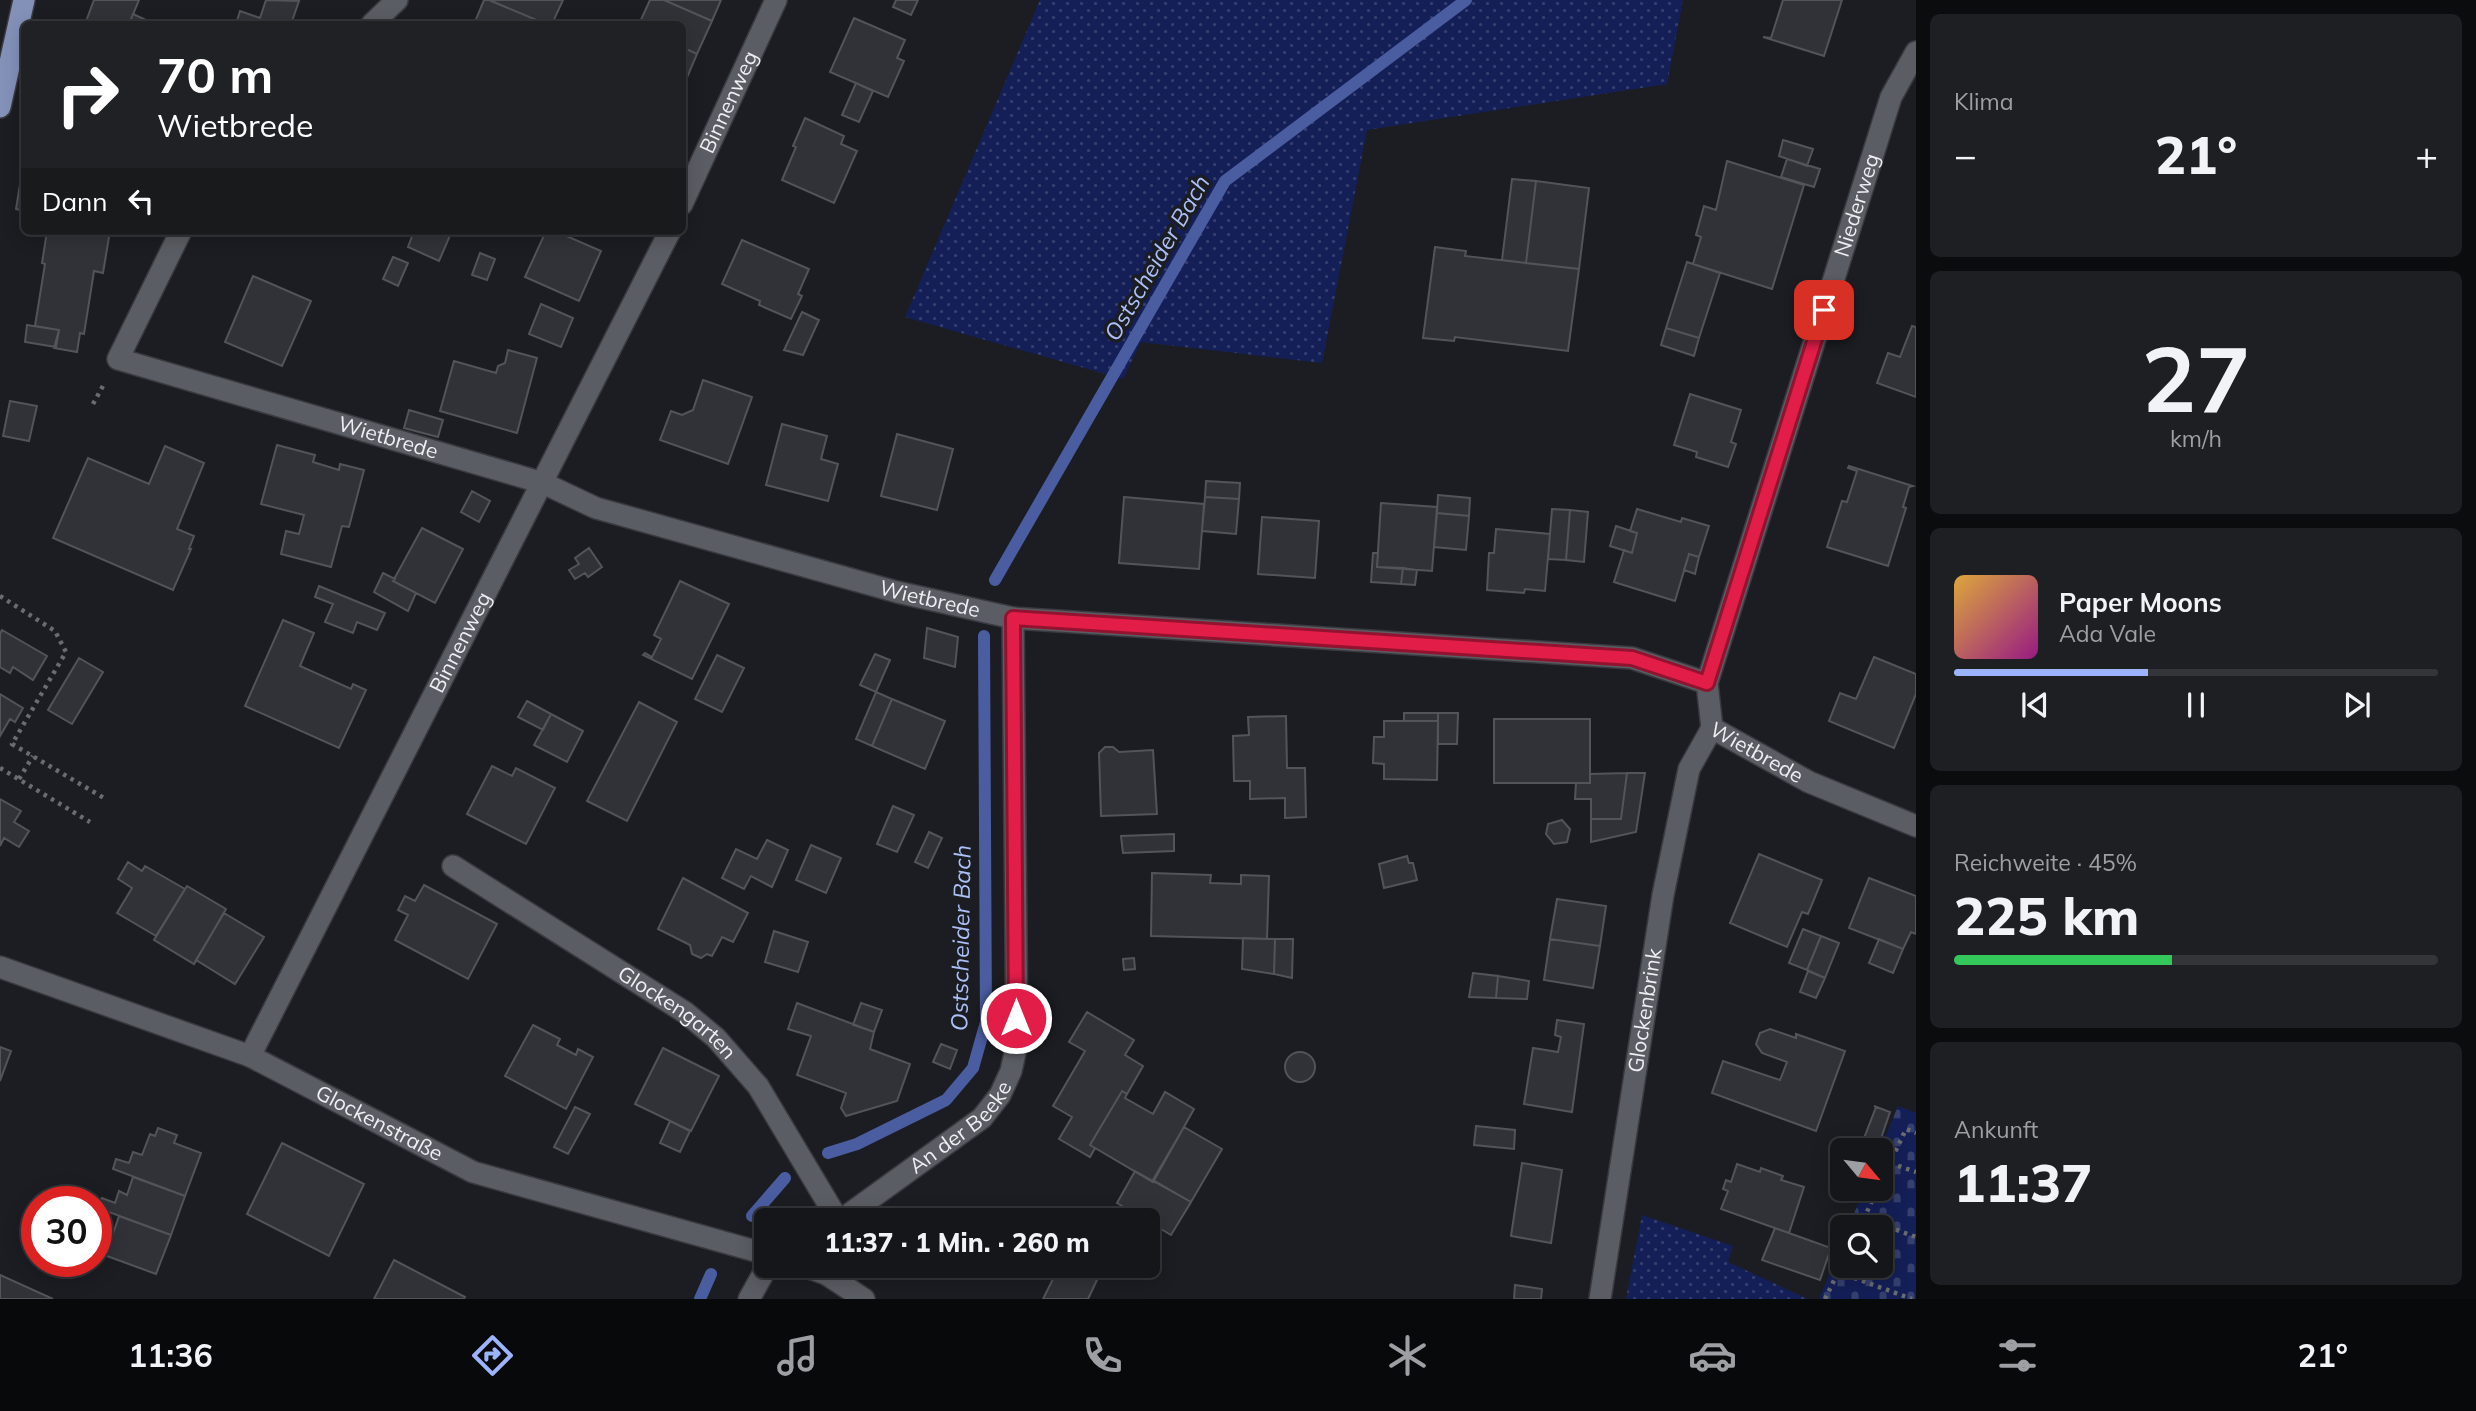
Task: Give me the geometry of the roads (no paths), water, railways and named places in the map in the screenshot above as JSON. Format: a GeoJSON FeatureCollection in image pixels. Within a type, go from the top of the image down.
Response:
{"type":"FeatureCollection","features":[{"type":"Feature","properties":{"kind":"main road"},"geometry":{"type":"LineString","coordinates":[[0,107],[24,0]]}},
{"type":"Feature","properties":{"kind":"street"},"geometry":{"type":"LineString","coordinates":[[375,21],[397,0]]}},
{"type":"Feature","properties":{"kind":"street","name":"Binnenweg"},"geometry":{"type":"LineString","coordinates":[[686,195],[776,0]]}},
{"type":"Feature","properties":{"kind":"street","name":"Niederweg"},"geometry":{"type":"LineString","coordinates":[[1707,683],[1891,97],[1916,52]]}},
{"type":"Feature","properties":{"kind":"street","name":"Wietbrede"},"geometry":{"type":"LineString","coordinates":[[179,235],[118,359],[543,483],[596,508],[897,592],[1013,618],[1632,658],[1707,683],[1712,728],[1808,782],[1916,826]]}},
{"type":"Feature","properties":{"kind":"street","name":"Binnenweg"},"geometry":{"type":"LineString","coordinates":[[250,1056],[668,235]]}},
{"type":"Feature","properties":{"kind":"street","name":"An der Beeke"},"geometry":{"type":"LineString","coordinates":[[856,1208],[982,1118],[1000,1095],[1011,1071],[1017,1044],[1013,618]]}},
{"type":"Feature","properties":{"kind":"street","name":"Glockenbrink"},"geometry":{"type":"LineString","coordinates":[[1600,1299],[1666,883],[1689,769],[1712,728]]}},
{"type":"Feature","properties":{"kind":"street","name":"Glockengarten"},"geometry":{"type":"LineString","coordinates":[[453,866],[686,1013],[716,1038],[758,1086],[832,1208]]}},
{"type":"Feature","properties":{"kind":"street","name":"Glockenstraße"},"geometry":{"type":"LineString","coordinates":[[0,967],[250,1056],[472,1172],[754,1251]]}},
{"type":"Feature","properties":{"kind":"street"},"geometry":{"type":"LineString","coordinates":[[749,1299],[761,1278]]}},
{"type":"Feature","properties":{"kind":"street"},"geometry":{"type":"LineString","coordinates":[[837,1278],[864,1299]]}},
{"type":"Feature","properties":{"kind":"waterway","name":"Ostscheider Bach"},"geometry":{"type":"LineString","coordinates":[[995,580],[1225,181],[1466,0]]}},
{"type":"Feature","properties":{"kind":"waterway","name":"Ostscheider Bach"},"geometry":{"type":"LineString","coordinates":[[828,1153],[857,1144],[946,1100],[973,1068],[986,1022],[984,636]]}},
{"type":"Feature","properties":{"kind":"waterway","name":"Ostscheider Bach"},"geometry":{"type":"LineString","coordinates":[[752,1216],[785,1178]]}},
{"type":"Feature","properties":{"kind":"waterway","name":"Ostscheider Bach"},"geometry":{"type":"LineString","coordinates":[[700,1299],[711,1274]]}}]}
